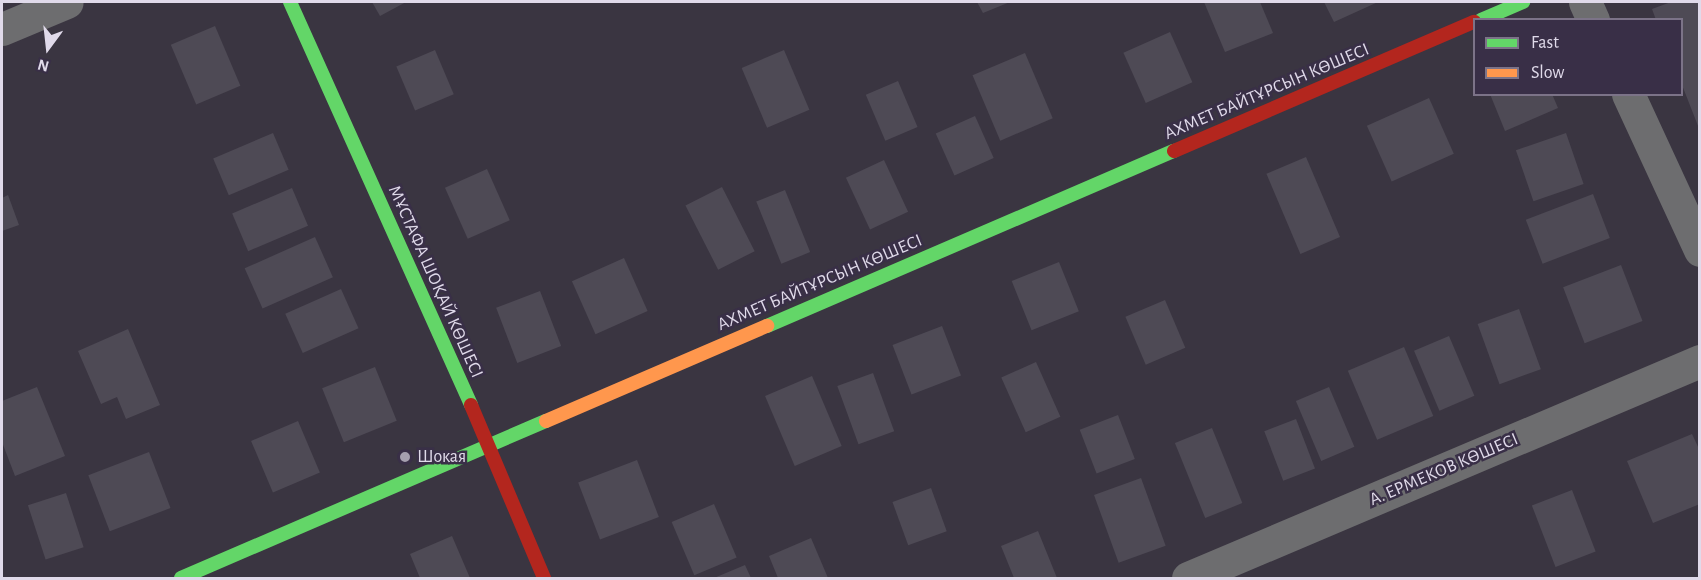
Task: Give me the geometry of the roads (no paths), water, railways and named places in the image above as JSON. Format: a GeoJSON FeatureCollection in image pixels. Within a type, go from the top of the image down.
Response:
{"type":"FeatureCollection","features":[{"type":"Feature","properties":{"kind":"street"},"geometry":{"type":"LineString","coordinates":[[2,29],[67,2]]}},
{"type":"Feature","properties":{"kind":"street","name":"МҰСТАФА ШОҚАЙ КӨШЕСІ"},"geometry":{"type":"LineString","coordinates":[[290,2],[489,446],[544,579]]}},
{"type":"Feature","properties":{"kind":"street"},"geometry":{"type":"LineString","coordinates":[[1486,18],[1523,2]]}},
{"type":"Feature","properties":{"kind":"street"},"geometry":{"type":"LineString","coordinates":[[1585,2],[1592,18]]}},
{"type":"Feature","properties":{"kind":"street","name":"АХМЕТ БАЙТҰРСЫН КӨШЕСІ"},"geometry":{"type":"LineString","coordinates":[[181,579],[1473,22]]}},
{"type":"Feature","properties":{"kind":"street"},"geometry":{"type":"LineString","coordinates":[[1629,96],[1700,250]]}},
{"type":"Feature","properties":{"kind":"street","name":"А. ЕРМЕКОВ КӨШЕСІ"},"geometry":{"type":"LineString","coordinates":[[1188,579],[1700,361]]}},
{"type":"Feature","properties":{"kind":"place","name":"Шокая"},"geometry":{"type":"Point","coordinates":[405,457]}}]}
